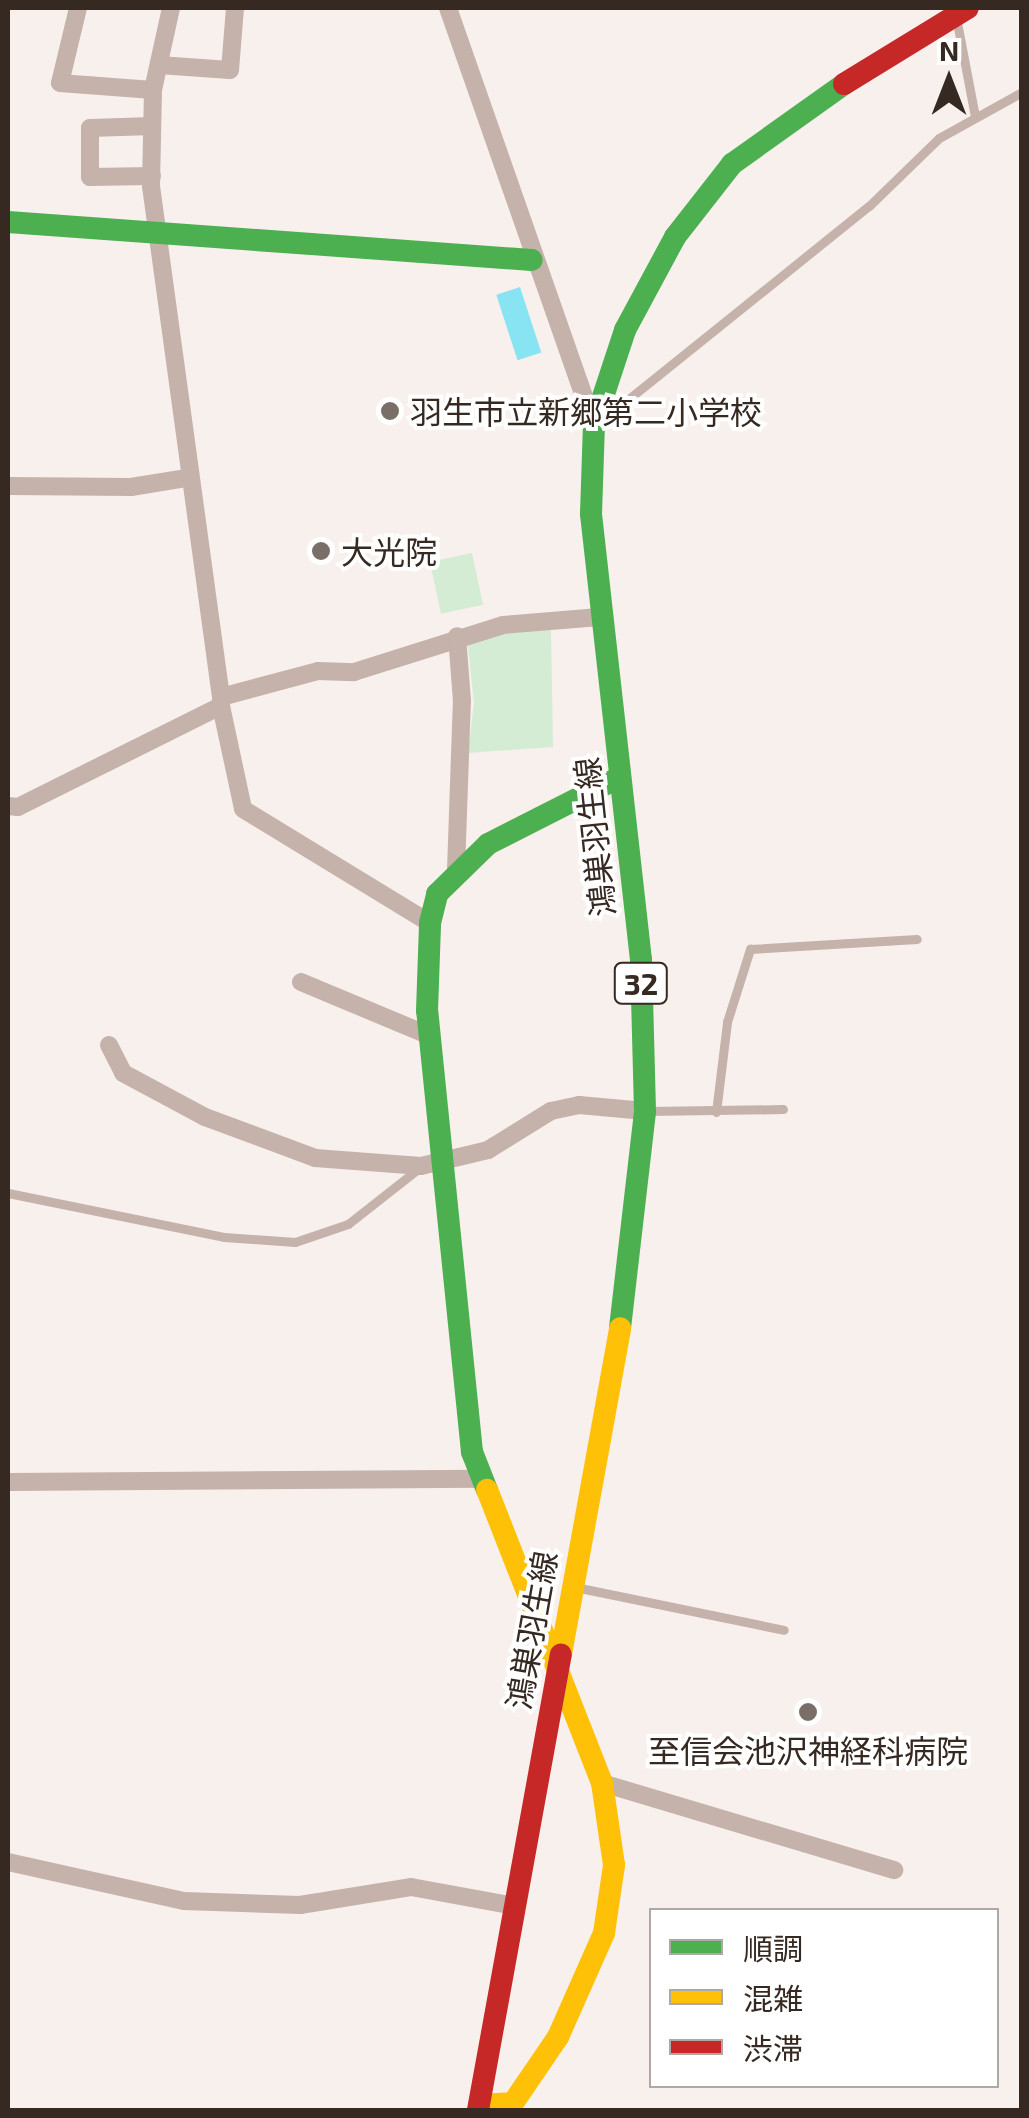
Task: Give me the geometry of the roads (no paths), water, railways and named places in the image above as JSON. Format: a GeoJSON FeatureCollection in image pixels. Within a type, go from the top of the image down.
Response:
{"type":"FeatureCollection","features":[{"type":"Feature","properties":{"kind":"main road","name":"鴻巣羽生線"},"geometry":{"type":"LineString","coordinates":[[479,2108],[637,1216],[644,1110],[640,960],[591,514],[594,424],[642,299],[675,237],[732,164],[801,110],[959,10]]}},
{"type":"Feature","properties":{"kind":"main road"},"geometry":{"type":"LineString","coordinates":[[8,222],[532,260]]}},
{"type":"Feature","properties":{"kind":"main road"},"geometry":{"type":"LineString","coordinates":[[479,2108],[514,2103],[581,1994],[604,1932],[614,1865],[602,1784],[472,1452],[448,1162],[430,1036],[430,923],[437,894],[456,870],[488,844],[620,777]]}},
{"type":"Feature","properties":{"kind":"street"},"geometry":{"type":"LineString","coordinates":[[78,8],[60,83],[153,90]]}},
{"type":"Feature","properties":{"kind":"street"},"geometry":{"type":"LineString","coordinates":[[171,8],[153,90],[156,232],[187,478],[221,702],[243,810],[430,923]]}},
{"type":"Feature","properties":{"kind":"street"},"geometry":{"type":"LineString","coordinates":[[158,65],[230,70],[235,8]]}},
{"type":"Feature","properties":{"kind":"street"},"geometry":{"type":"LineString","coordinates":[[448,8],[532,260],[594,424]]}},
{"type":"Feature","properties":{"kind":"street"},"geometry":{"type":"LineString","coordinates":[[152,126],[90,128],[90,177],[152,176]]}},
{"type":"Feature","properties":{"kind":"street"},"geometry":{"type":"LineString","coordinates":[[8,486],[131,488],[187,478]]}},
{"type":"Feature","properties":{"kind":"street"},"geometry":{"type":"LineString","coordinates":[[8,827],[13,806],[221,702],[318,671],[354,672],[457,636],[502,625],[600,617]]}},
{"type":"Feature","properties":{"kind":"street"},"geometry":{"type":"LineString","coordinates":[[456,870],[457,636]]}},
{"type":"Feature","properties":{"kind":"street"},"geometry":{"type":"LineString","coordinates":[[301,982],[430,1036]]}},
{"type":"Feature","properties":{"kind":"street"},"geometry":{"type":"LineString","coordinates":[[109,1045],[123,1073],[204,1116],[314,1158],[421,1166],[488,1150],[551,1110],[579,1105],[644,1110]]}},
{"type":"Feature","properties":{"kind":"street"},"geometry":{"type":"LineString","coordinates":[[8,1482],[482,1479]]}},
{"type":"Feature","properties":{"kind":"street"},"geometry":{"type":"LineString","coordinates":[[602,1784],[894,1870]]}},
{"type":"Feature","properties":{"kind":"street"},"geometry":{"type":"LineString","coordinates":[[8,1862],[184,1901],[300,1905],[410,1888],[515,1906]]}},
{"type":"Feature","properties":{"kind":"lane"},"geometry":{"type":"LineString","coordinates":[[959,10],[975,118]]}},
{"type":"Feature","properties":{"kind":"lane"},"geometry":{"type":"LineString","coordinates":[[594,424],[670,371],[869,206],[939,138],[1022,92]]}},
{"type":"Feature","properties":{"kind":"lane"},"geometry":{"type":"LineString","coordinates":[[716,1112],[726,1022],[750,949],[917,939]]}},
{"type":"Feature","properties":{"kind":"lane"},"geometry":{"type":"LineString","coordinates":[[644,1110],[783,1110]]}},
{"type":"Feature","properties":{"kind":"lane"},"geometry":{"type":"LineString","coordinates":[[8,1193],[224,1237],[294,1242],[348,1224],[421,1166]]}},
{"type":"Feature","properties":{"kind":"lane"},"geometry":{"type":"LineString","coordinates":[[572,1587],[784,1630]]}},
{"type":"Feature","properties":{"kind":"water"},"geometry":{"type":"Polygon","coordinates":[[[520,287],[541,353],[518,360],[496,295],[520,287]]]}},
{"type":"Feature","properties":{"kind":"place","name":"羽生市立新郷第二小学校"},"geometry":{"type":"Point","coordinates":[390,411]}},
{"type":"Feature","properties":{"kind":"place","name":"大光院"},"geometry":{"type":"Point","coordinates":[321,551]}},
{"type":"Feature","properties":{"kind":"place","name":"至信会池沢神経科病院"},"geometry":{"type":"Point","coordinates":[808,1712]}}]}
